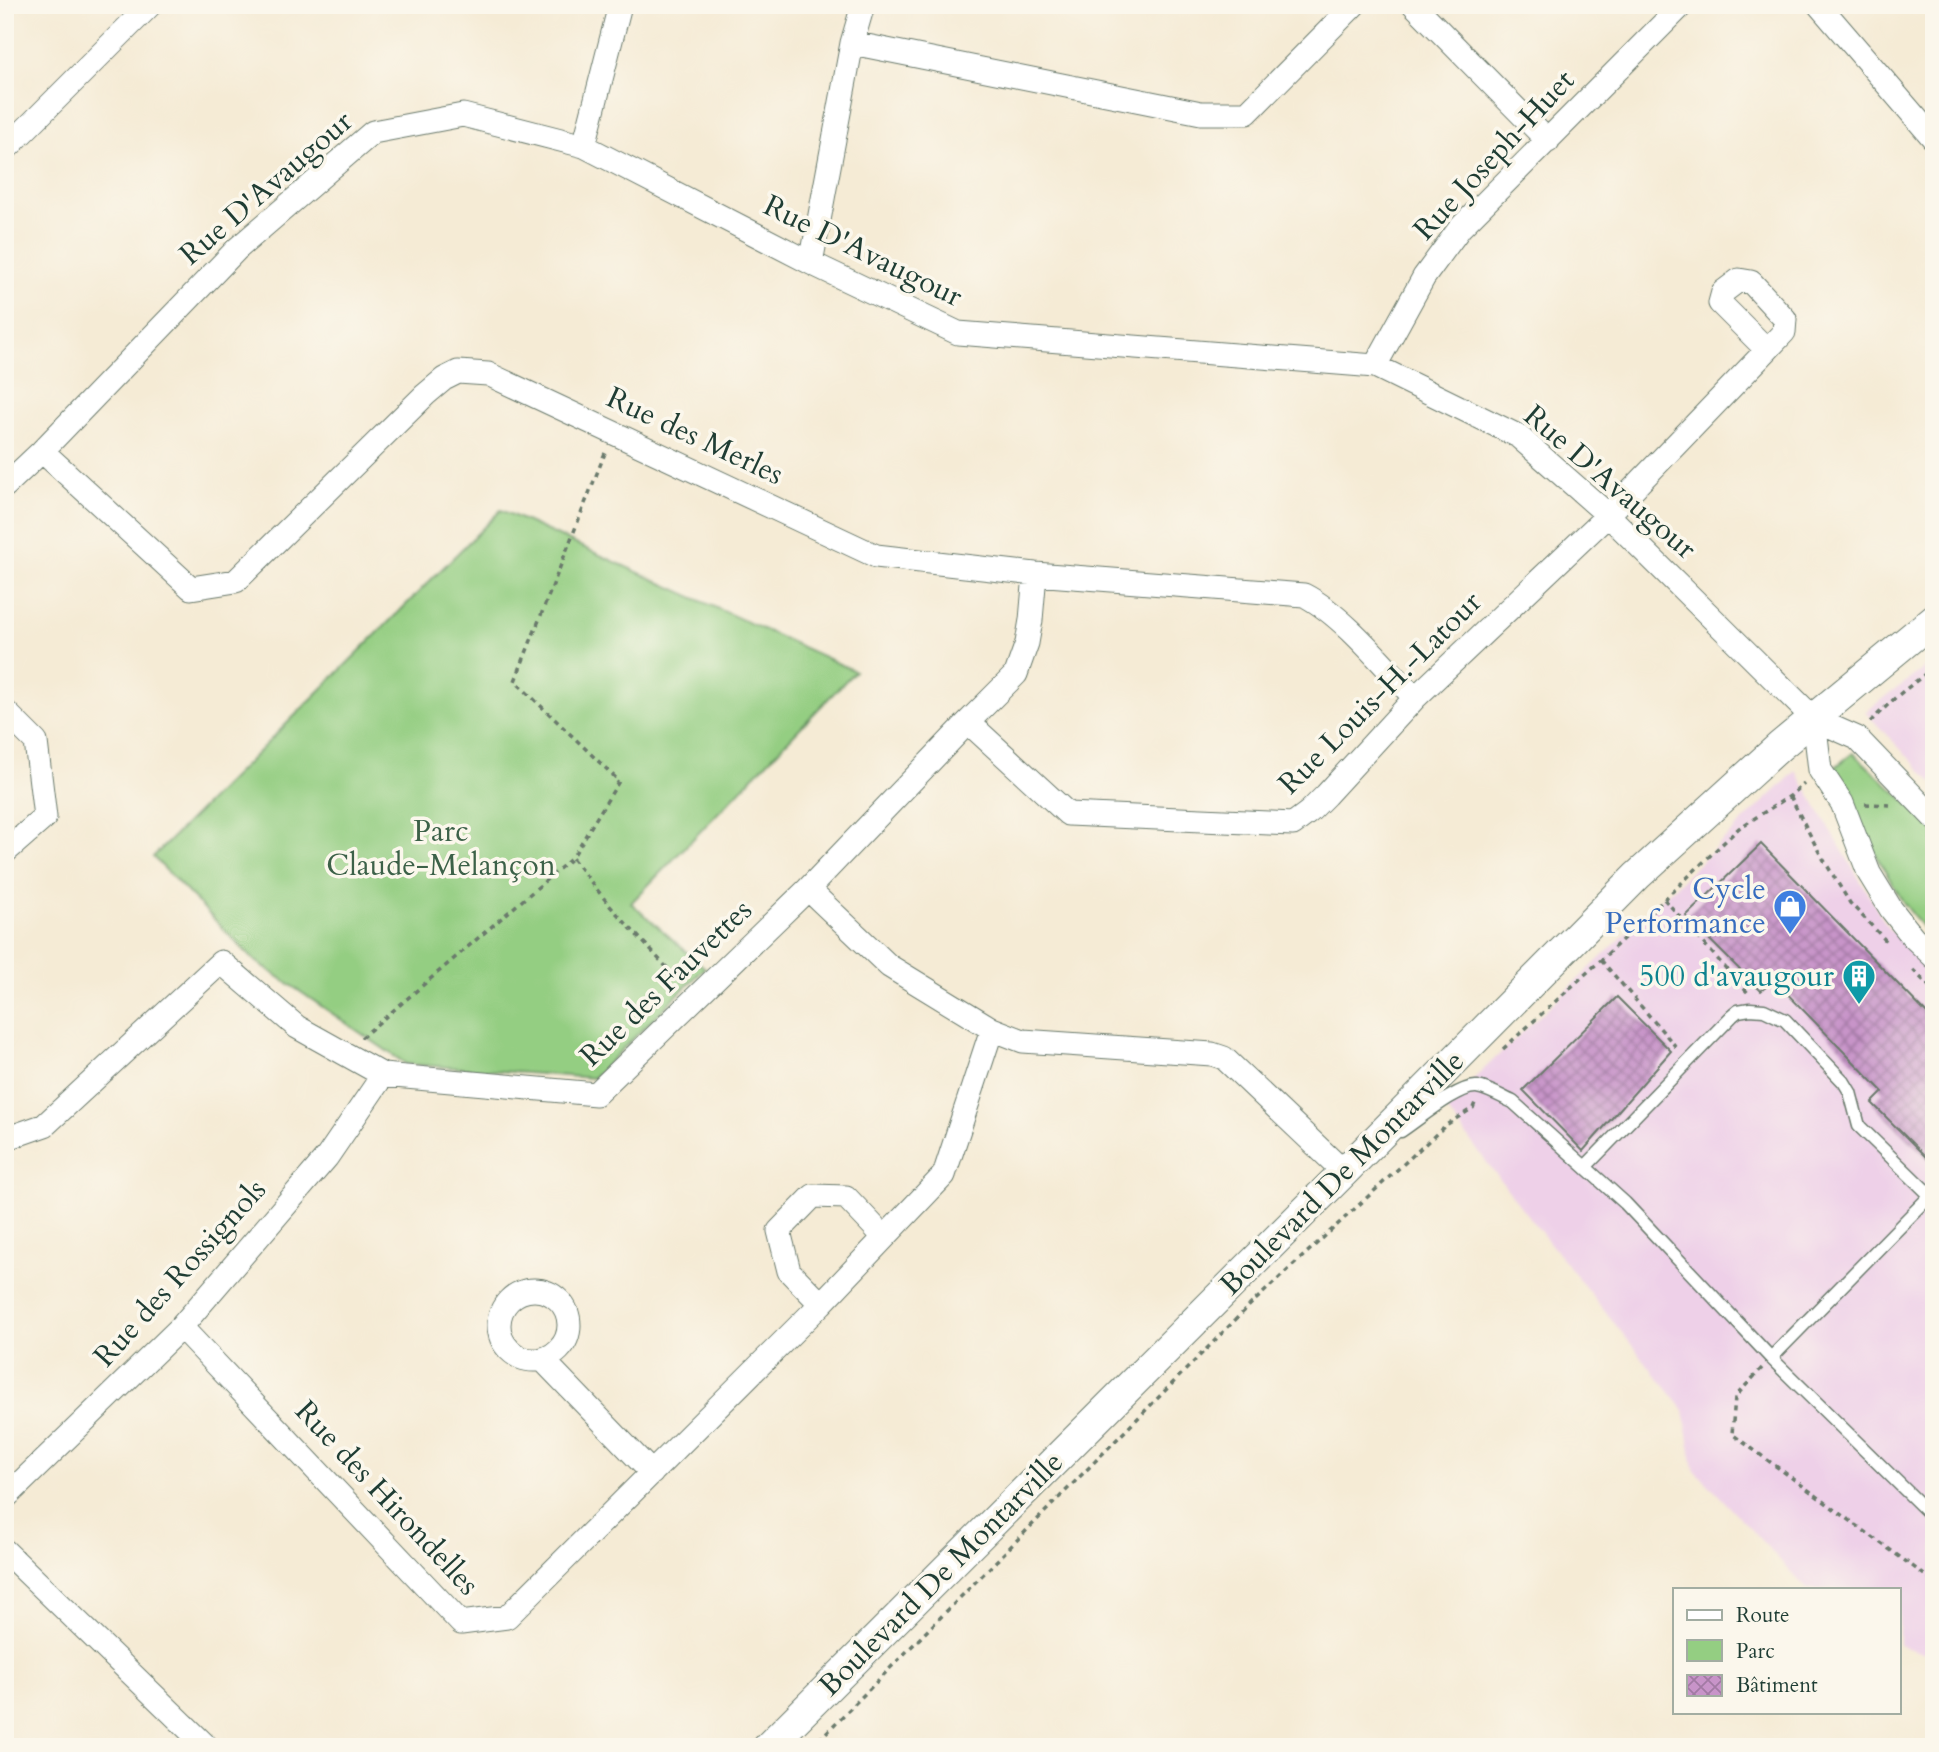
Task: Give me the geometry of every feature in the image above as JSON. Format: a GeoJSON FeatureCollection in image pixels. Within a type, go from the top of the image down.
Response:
{"type":"FeatureCollection","features":[{"type":"Feature","properties":{"kind":"street"},"geometry":{"type":"LineString","coordinates":[[5,150],[150,5]]}},
{"type":"Feature","properties":{"kind":"street"},"geometry":{"type":"LineString","coordinates":[[584,146],[620,5]]}},
{"type":"Feature","properties":{"kind":"street"},"geometry":{"type":"LineString","coordinates":[[811,263],[852,43],[863,5]]}},
{"type":"Feature","properties":{"kind":"street"},"geometry":{"type":"LineString","coordinates":[[852,43],[1201,113],[1247,113],[1354,5]]}},
{"type":"Feature","properties":{"kind":"street"},"geometry":{"type":"LineString","coordinates":[[1414,5],[1548,141]]}},
{"type":"Feature","properties":{"kind":"street","name":"Rue Joseph-Huet"},"geometry":{"type":"LineString","coordinates":[[1375,366],[1424,277],[1460,228],[1682,5]]}},
{"type":"Feature","properties":{"kind":"street"},"geometry":{"type":"LineString","coordinates":[[1818,5],[1934,139]]}},
{"type":"Feature","properties":{"kind":"street","name":"Rue D'Avaugour"},"geometry":{"type":"LineString","coordinates":[[5,486],[237,249],[373,132],[463,115],[584,146],[811,263],[958,333],[1375,366],[1518,436],[1608,514],[1814,719],[1857,738],[1934,818]]}},
{"type":"Feature","properties":{"kind":"street","name":"Rue Louis-H.-Latour"},"geometry":{"type":"LineString","coordinates":[[968,722],[1068,814],[1293,824],[1326,795],[1415,698],[1608,514],[1767,350]]}},
{"type":"Feature","properties":{"kind":"street","name":"Rue des Merles"},"geometry":{"type":"LineString","coordinates":[[42,451],[191,588],[236,581],[444,379],[458,372],[488,374],[876,556],[1035,574],[1304,595],[1321,603],[1415,698]]}},
{"type":"Feature","properties":{"kind":"street","name":"Rue des Fauvettes"},"geometry":{"type":"LineString","coordinates":[[5,1139],[45,1125],[221,962],[297,1027],[383,1075],[596,1094],[808,889],[1016,674],[1027,643],[1035,574]]}},
{"type":"Feature","properties":{"kind":"street","name":"Boulevard De Montarville"},"geometry":{"type":"LineString","coordinates":[[768,1747],[1637,876],[1780,746],[1934,619]]}},
{"type":"Feature","properties":{"kind":"street"},"geometry":{"type":"LineString","coordinates":[[5,711],[36,742],[46,817],[5,852]]}},
{"type":"Feature","properties":{"kind":"street"},"geometry":{"type":"LineString","coordinates":[[1814,719],[1820,770],[1842,803],[1869,873],[1891,909],[1913,937],[1934,957]]}},
{"type":"Feature","properties":{"kind":"street"},"geometry":{"type":"LineString","coordinates":[[808,889],[889,966],[992,1029],[1023,1041],[1212,1054],[1224,1058],[1344,1172]]}},
{"type":"Feature","properties":{"kind":"street","name":"Rue des Hirondelles"},"geometry":{"type":"LineString","coordinates":[[181,1327],[461,1623],[508,1617],[821,1304],[944,1175],[992,1029]]}},
{"type":"Feature","properties":{"kind":"street","name":"Rue des Rossignols"},"geometry":{"type":"LineString","coordinates":[[5,1499],[181,1327],[327,1157],[383,1075]]}},
{"type":"Feature","properties":{"kind":"street"},"geometry":{"type":"LineString","coordinates":[[821,1304],[789,1271],[779,1231],[813,1196],[846,1197],[884,1237]]}},
{"type":"Feature","properties":{"kind":"street"},"geometry":{"type":"LineString","coordinates":[[542,1359],[652,1473]]}},
{"type":"Feature","properties":{"kind":"street"},"geometry":{"type":"LineString","coordinates":[[5,1551],[207,1747]]}},
{"type":"Feature","properties":{"kind":"lane"},"geometry":{"type":"LineString","coordinates":[[1586,1166],[1738,1011],[1764,1010],[1785,1020],[1844,1082],[1850,1092],[1858,1126],[1933,1195],[1771,1357]]}},
{"type":"Feature","properties":{"kind":"lane"},"geometry":{"type":"LineString","coordinates":[[1367,1149],[1388,1139],[1467,1088],[1478,1087],[1513,1102],[1625,1203],[1771,1357],[1934,1518]]}},
{"type":"Feature","properties":{"kind":"path"},"geometry":{"type":"LineString","coordinates":[[344,1053],[572,858],[619,782],[515,681],[613,433]]}},
{"type":"Feature","properties":{"kind":"path"},"geometry":{"type":"LineString","coordinates":[[1864,732],[1870,721],[1887,705],[1934,667]]}},
{"type":"Feature","properties":{"kind":"path","name":"Boulevard De Montarville"},"geometry":{"type":"LineString","coordinates":[[1495,1056],[1601,960],[1739,828],[1807,782]]}},
{"type":"Feature","properties":{"kind":"path"},"geometry":{"type":"LineString","coordinates":[[1790,796],[1850,903],[1896,952]]}},
{"type":"Feature","properties":{"kind":"path"},"geometry":{"type":"LineString","coordinates":[[572,858],[610,906],[695,998]]}},
{"type":"Feature","properties":{"kind":"path"},"geometry":{"type":"LineString","coordinates":[[1664,899],[1764,1010]]}},
{"type":"Feature","properties":{"kind":"path"},"geometry":{"type":"LineString","coordinates":[[1601,960],[1688,1060]]}},
{"type":"Feature","properties":{"kind":"path"},"geometry":{"type":"LineString","coordinates":[[1906,962],[1934,991]]}},
{"type":"Feature","properties":{"kind":"path","name":"Boulevard De Montarville"},"geometry":{"type":"LineString","coordinates":[[812,1747],[1251,1304],[1446,1125],[1473,1108],[1476,1099]]}},
{"type":"Feature","properties":{"kind":"path"},"geometry":{"type":"LineString","coordinates":[[1771,1357],[1735,1397],[1732,1434],[1934,1582]]}},
{"type":"Feature","properties":{"kind":"shaded area"},"geometry":{"type":"Polygon","coordinates":[[[1934,661],[1934,784],[1865,712],[1934,661]]]}},
{"type":"Feature","properties":{"kind":"shaded area"},"geometry":{"type":"Polygon","coordinates":[[[1796,771],[1888,928],[1934,974],[1934,1657],[1900,1645],[1900,1588],[1806,1588],[1694,1469],[1684,1410],[1524,1211],[1443,1105],[1458,1094],[1796,771]]]}},
{"type":"Feature","properties":{"kind":"green space","name":"Parc Claude-Melançon"},"geometry":{"type":"Polygon","coordinates":[[[501,510],[855,671],[631,903],[705,968],[593,1078],[406,1064],[254,960],[153,857],[501,510]]]}},
{"type":"Feature","properties":{"kind":"green space"},"geometry":{"type":"Polygon","coordinates":[[[1853,753],[1934,827],[1934,942],[1903,902],[1878,859],[1834,768],[1853,753]]]}},
{"type":"Feature","properties":{"kind":"building","name":"500 d'avaugour"},"geometry":{"type":"Polygon","coordinates":[[[1761,844],[1934,1021],[1934,1165],[1872,1103],[1883,1092],[1774,980],[1761,991],[1686,916],[1761,844]]]}},
{"type":"Feature","properties":{"kind":"building"},"geometry":{"type":"Polygon","coordinates":[[[1617,997],[1671,1051],[1583,1151],[1523,1090],[1617,997]]]}},
{"type":"Feature","properties":{"kind":"place","name":"Cycle Performance"},"geometry":{"type":"Point","coordinates":[1790,936]}},
{"type":"Feature","properties":{"kind":"place","name":"500 d'avaugour"},"geometry":{"type":"Point","coordinates":[1859,1006]}}]}
